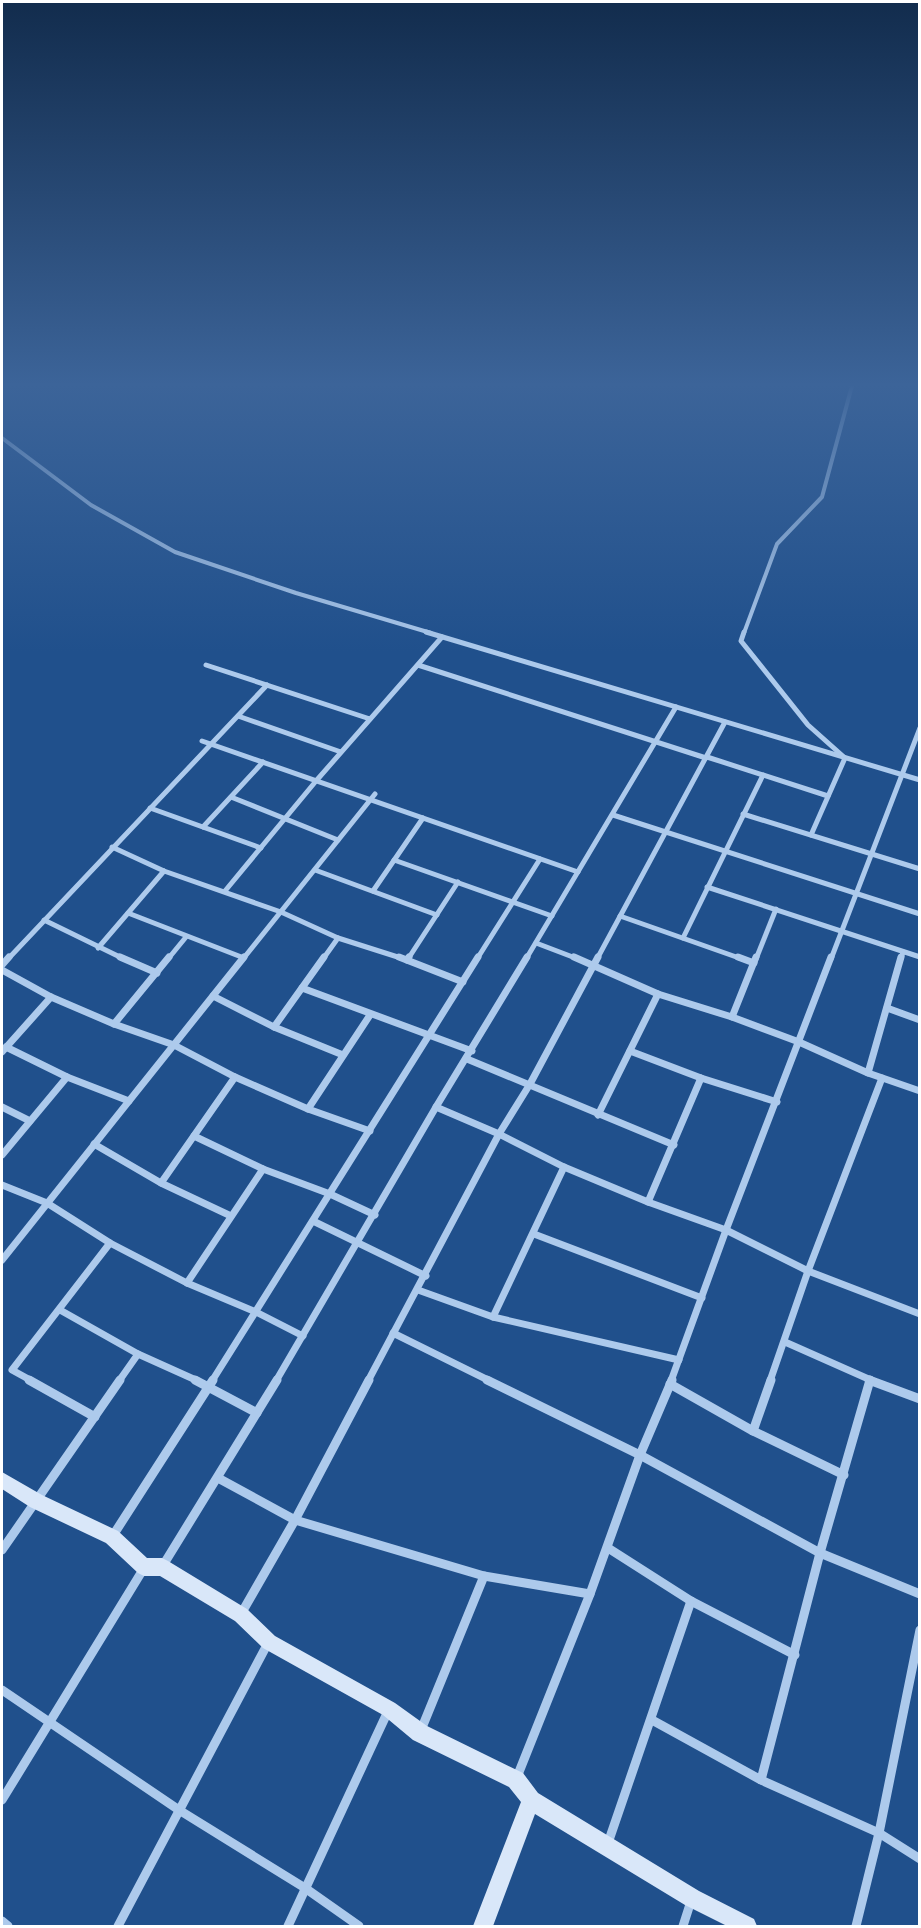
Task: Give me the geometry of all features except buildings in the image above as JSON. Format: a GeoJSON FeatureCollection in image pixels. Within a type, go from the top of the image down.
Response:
{"type":"FeatureCollection","features":[{"type":"Feature","properties":{"kind":"street"},"geometry":{"type":"LineString","coordinates":[[47,472],[91,505],[175,552],[296,593],[920,780]]}},
{"type":"Feature","properties":{"kind":"street"},"geometry":{"type":"LineString","coordinates":[[829,472],[822,497],[777,544],[741,641],[808,725],[845,758]]}},
{"type":"Feature","properties":{"kind":"street"},"geometry":{"type":"LineString","coordinates":[[225,891],[316,781],[442,637]]}},
{"type":"Feature","properties":{"kind":"street"},"geometry":{"type":"LineString","coordinates":[[206,665],[370,719]]}},
{"type":"Feature","properties":{"kind":"street"},"geometry":{"type":"LineString","coordinates":[[418,665],[828,796]]}},
{"type":"Feature","properties":{"kind":"street"},"geometry":{"type":"LineString","coordinates":[[2,965],[267,685]]}},
{"type":"Feature","properties":{"kind":"street"},"geometry":{"type":"LineString","coordinates":[[2,1800],[49,1722],[153,1567],[218,1478],[375,1215],[436,1107],[614,815],[676,707]]}},
{"type":"Feature","properties":{"kind":"street"},"geometry":{"type":"LineString","coordinates":[[238,716],[341,752]]}},
{"type":"Feature","properties":{"kind":"street"},"geometry":{"type":"LineString","coordinates":[[241,1615],[295,1520],[500,1134],[530,1084],[725,722]]}},
{"type":"Feature","properties":{"kind":"street"},"geometry":{"type":"LineString","coordinates":[[516,1780],[608,1548],[640,1455],[670,1384],[726,1230],[920,728]]}},
{"type":"Feature","properties":{"kind":"street"},"geometry":{"type":"LineString","coordinates":[[202,741],[316,781],[373,797],[423,819],[578,872]]}},
{"type":"Feature","properties":{"kind":"street"},"geometry":{"type":"LineString","coordinates":[[811,835],[845,758]]}},
{"type":"Feature","properties":{"kind":"street"},"geometry":{"type":"LineString","coordinates":[[203,827],[263,762]]}},
{"type":"Feature","properties":{"kind":"street"},"geometry":{"type":"LineString","coordinates":[[683,938],[762,775]]}},
{"type":"Feature","properties":{"kind":"street"},"geometry":{"type":"LineString","coordinates":[[231,797],[338,840]]}},
{"type":"Feature","properties":{"kind":"street"},"geometry":{"type":"LineString","coordinates":[[2,1260],[373,797]]}},
{"type":"Feature","properties":{"kind":"street"},"geometry":{"type":"LineString","coordinates":[[150,808],[261,848]]}},
{"type":"Feature","properties":{"kind":"street"},"geometry":{"type":"LineString","coordinates":[[743,814],[920,869]]}},
{"type":"Feature","properties":{"kind":"street"},"geometry":{"type":"LineString","coordinates":[[614,815],[920,914]]}},
{"type":"Feature","properties":{"kind":"street"},"geometry":{"type":"LineString","coordinates":[[373,891],[423,819]]}},
{"type":"Feature","properties":{"kind":"street"},"geometry":{"type":"LineString","coordinates":[[112,848],[164,872],[225,891],[338,938],[407,960],[463,982]]}},
{"type":"Feature","properties":{"kind":"street"},"geometry":{"type":"LineString","coordinates":[[112,1537],[540,859]]}},
{"type":"Feature","properties":{"kind":"street"},"geometry":{"type":"LineString","coordinates":[[394,860],[552,916]]}},
{"type":"Feature","properties":{"kind":"street"},"geometry":{"type":"LineString","coordinates":[[315,870],[437,915]]}},
{"type":"Feature","properties":{"kind":"street"},"geometry":{"type":"LineString","coordinates":[[98,948],[164,872]]}},
{"type":"Feature","properties":{"kind":"street"},"geometry":{"type":"LineString","coordinates":[[407,960],[458,882]]}},
{"type":"Feature","properties":{"kind":"street"},"geometry":{"type":"LineString","coordinates":[[707,887],[920,957]]}},
{"type":"Feature","properties":{"kind":"street"},"geometry":{"type":"LineString","coordinates":[[732,1017],[776,909]]}},
{"type":"Feature","properties":{"kind":"street"},"geometry":{"type":"LineString","coordinates":[[128,913],[186,937],[244,957]]}},
{"type":"Feature","properties":{"kind":"street"},"geometry":{"type":"LineString","coordinates":[[620,916],[754,963]]}},
{"type":"Feature","properties":{"kind":"street"},"geometry":{"type":"LineString","coordinates":[[44,920],[98,948],[156,973]]}},
{"type":"Feature","properties":{"kind":"street"},"geometry":{"type":"LineString","coordinates":[[114,1024],[186,937]]}},
{"type":"Feature","properties":{"kind":"street"},"geometry":{"type":"LineString","coordinates":[[274,1027],[338,938]]}},
{"type":"Feature","properties":{"kind":"street"},"geometry":{"type":"LineString","coordinates":[[536,943],[594,965],[657,993],[732,1017],[799,1042],[868,1073],[920,1091]]}},
{"type":"Feature","properties":{"kind":"street"},"geometry":{"type":"LineString","coordinates":[[868,1073],[903,952]]}},
{"type":"Feature","properties":{"kind":"street"},"geometry":{"type":"LineString","coordinates":[[2,970],[51,997],[114,1024],[174,1045],[235,1077],[308,1109],[370,1131]]}},
{"type":"Feature","properties":{"kind":"street"},"geometry":{"type":"LineString","coordinates":[[302,988],[472,1051]]}},
{"type":"Feature","properties":{"kind":"street"},"geometry":{"type":"LineString","coordinates":[[598,1115],[657,993]]}},
{"type":"Feature","properties":{"kind":"street"},"geometry":{"type":"LineString","coordinates":[[213,996],[274,1027],[343,1055]]}},
{"type":"Feature","properties":{"kind":"street"},"geometry":{"type":"LineString","coordinates":[[51,997],[4,1050],[129,1101]]}},
{"type":"Feature","properties":{"kind":"street"},"geometry":{"type":"LineString","coordinates":[[887,1008],[920,1020]]}},
{"type":"Feature","properties":{"kind":"street"},"geometry":{"type":"LineString","coordinates":[[308,1109],[370,1015]]}},
{"type":"Feature","properties":{"kind":"street"},"geometry":{"type":"LineString","coordinates":[[630,1051],[701,1078],[777,1102]]}},
{"type":"Feature","properties":{"kind":"street"},"geometry":{"type":"LineString","coordinates":[[467,1059],[598,1115],[674,1144]]}},
{"type":"Feature","properties":{"kind":"street"},"geometry":{"type":"LineString","coordinates":[[2,1155],[67,1077]]}},
{"type":"Feature","properties":{"kind":"street"},"geometry":{"type":"LineString","coordinates":[[161,1183],[235,1077]]}},
{"type":"Feature","properties":{"kind":"street"},"geometry":{"type":"LineString","coordinates":[[648,1202],[701,1078]]}},
{"type":"Feature","properties":{"kind":"street"},"geometry":{"type":"LineString","coordinates":[[753,1431],[808,1271],[882,1078]]}},
{"type":"Feature","properties":{"kind":"street"},"geometry":{"type":"LineString","coordinates":[[2,1107],[30,1120]]}},
{"type":"Feature","properties":{"kind":"street"},"geometry":{"type":"LineString","coordinates":[[436,1107],[500,1134],[564,1167],[648,1202],[726,1230],[808,1271],[920,1314]]}},
{"type":"Feature","properties":{"kind":"street"},"geometry":{"type":"LineString","coordinates":[[194,1136],[263,1169],[330,1194],[375,1215]]}},
{"type":"Feature","properties":{"kind":"street"},"geometry":{"type":"LineString","coordinates":[[94,1144],[161,1183],[231,1216]]}},
{"type":"Feature","properties":{"kind":"street"},"geometry":{"type":"LineString","coordinates":[[493,1317],[564,1167]]}},
{"type":"Feature","properties":{"kind":"street"},"geometry":{"type":"LineString","coordinates":[[187,1283],[263,1169]]}},
{"type":"Feature","properties":{"kind":"street"},"geometry":{"type":"LineString","coordinates":[[2,1185],[47,1203],[110,1244],[187,1283],[256,1312],[303,1336]]}},
{"type":"Feature","properties":{"kind":"street"},"geometry":{"type":"LineString","coordinates":[[313,1221],[426,1276]]}},
{"type":"Feature","properties":{"kind":"street"},"geometry":{"type":"LineString","coordinates":[[534,1234],[702,1298]]}},
{"type":"Feature","properties":{"kind":"street"},"geometry":{"type":"LineString","coordinates":[[95,1418],[12,1370],[110,1244]]}},
{"type":"Feature","properties":{"kind":"street"},"geometry":{"type":"LineString","coordinates":[[418,1290],[493,1317],[679,1360]]}},
{"type":"Feature","properties":{"kind":"street"},"geometry":{"type":"LineString","coordinates":[[60,1310],[138,1354],[209,1386],[257,1413]]}},
{"type":"Feature","properties":{"kind":"street"},"geometry":{"type":"LineString","coordinates":[[393,1333],[640,1455],[820,1553],[920,1594]]}},
{"type":"Feature","properties":{"kind":"street"},"geometry":{"type":"LineString","coordinates":[[785,1341],[870,1380],[920,1399]]}},
{"type":"Feature","properties":{"kind":"street"},"geometry":{"type":"LineString","coordinates":[[2,1550],[138,1354]]}},
{"type":"Feature","properties":{"kind":"street"},"geometry":{"type":"LineString","coordinates":[[761,1780],[820,1553],[870,1380]]}},
{"type":"Feature","properties":{"kind":"street"},"geometry":{"type":"LineString","coordinates":[[670,1384],[753,1431],[844,1475]]}},
{"type":"Feature","properties":{"kind":"street"},"geometry":{"type":"LineString","coordinates":[[218,1478],[295,1520],[484,1576],[590,1593]]}},
{"type":"Feature","properties":{"kind":"street"},"geometry":{"type":"LineString","coordinates":[[2,1480],[36,1501],[112,1537],[153,1567],[241,1615],[269,1642],[389,1709],[420,1733],[516,1780],[531,1800],[692,1898],[747,1926]]}},
{"type":"Feature","properties":{"kind":"street"},"geometry":{"type":"LineString","coordinates":[[608,1548],[691,1601],[795,1655]]}},
{"type":"Feature","properties":{"kind":"street"},"geometry":{"type":"LineString","coordinates":[[420,1733],[484,1576]]}},
{"type":"Feature","properties":{"kind":"street"},"geometry":{"type":"LineString","coordinates":[[607,1846],[691,1601]]}},
{"type":"Feature","properties":{"kind":"street"},"geometry":{"type":"LineString","coordinates":[[856,1926],[879,1833],[920,1630]]}},
{"type":"Feature","properties":{"kind":"street"},"geometry":{"type":"LineString","coordinates":[[118,1926],[269,1642]]}},
{"type":"Feature","properties":{"kind":"street"},"geometry":{"type":"LineString","coordinates":[[2,1690],[179,1809],[305,1888],[358,1926]]}},
{"type":"Feature","properties":{"kind":"street"},"geometry":{"type":"LineString","coordinates":[[288,1926],[389,1709]]}},
{"type":"Feature","properties":{"kind":"street"},"geometry":{"type":"LineString","coordinates":[[652,1720],[761,1780],[879,1833],[920,1859]]}},
{"type":"Feature","properties":{"kind":"street"},"geometry":{"type":"LineString","coordinates":[[483,1926],[531,1800]]}},
{"type":"Feature","properties":{"kind":"street"},"geometry":{"type":"LineString","coordinates":[[683,1926],[692,1898]]}},
{"type":"Feature","properties":{"kind":"street"},"geometry":{"type":"LineString","coordinates":[[2,1921],[8,1926]]}}]}
